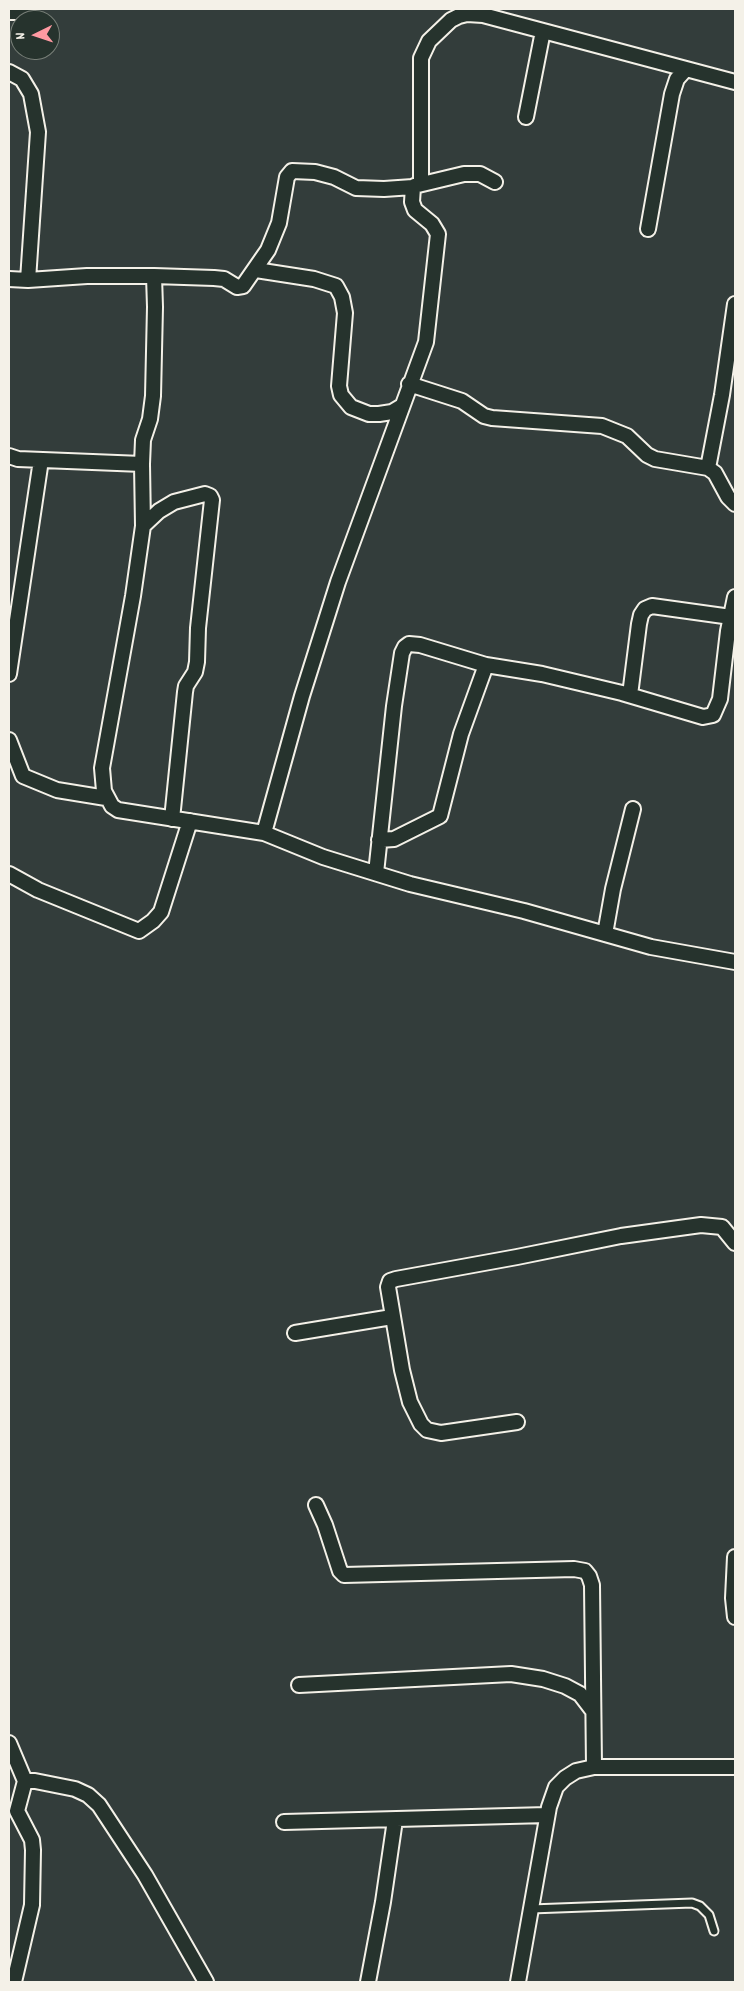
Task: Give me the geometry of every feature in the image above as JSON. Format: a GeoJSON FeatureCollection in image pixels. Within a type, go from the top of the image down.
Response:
{"type":"FeatureCollection","features":[{"type":"Feature","properties":{"kind":"street"},"geometry":{"type":"LineString","coordinates":[[9,12],[20,12],[27,9]]}},
{"type":"Feature","properties":{"kind":"street"},"geometry":{"type":"LineString","coordinates":[[264,833],[302,696],[338,582],[409,384],[426,342],[438,234],[432,224],[415,210],[412,202],[417,185],[422,58],[429,41],[451,20],[467,14],[484,15],[735,82]]}},
{"type":"Feature","properties":{"kind":"street"},"geometry":{"type":"LineString","coordinates":[[526,117],[543,30]]}},
{"type":"Feature","properties":{"kind":"street"},"geometry":{"type":"LineString","coordinates":[[648,229],[672,94],[677,79],[686,69]]}},
{"type":"Feature","properties":{"kind":"street"},"geometry":{"type":"LineString","coordinates":[[9,72],[22,79],[31,94],[38,132],[28,280]]}},
{"type":"Feature","properties":{"kind":"street"},"geometry":{"type":"LineString","coordinates":[[9,279],[154,276],[224,279],[237,287],[246,284],[268,250],[279,223],[287,177],[292,171],[316,172],[334,177],[356,188],[384,189],[417,185],[476,173],[495,182]]}},
{"type":"Feature","properties":{"kind":"street"},"geometry":{"type":"LineString","coordinates":[[256,270],[314,279],[336,286],[342,297],[346,313],[339,386],[341,395],[351,407],[369,414],[392,412],[402,406]]}},
{"type":"Feature","properties":{"kind":"street"},"geometry":{"type":"LineString","coordinates":[[154,276],[153,396],[150,419],[143,440],[143,526],[102,768],[104,791],[106,798],[112,806],[118,810],[264,833],[323,857],[410,884],[524,911],[651,947],[735,962]]}},
{"type":"Feature","properties":{"kind":"street"},"geometry":{"type":"LineString","coordinates":[[708,468],[722,395],[735,304]]}},
{"type":"Feature","properties":{"kind":"street"},"geometry":{"type":"LineString","coordinates":[[409,384],[462,401],[484,416],[492,418],[602,426],[627,436],[654,460],[708,468],[715,473],[728,497],[735,504]]}},
{"type":"Feature","properties":{"kind":"street"},"geometry":{"type":"LineString","coordinates":[[9,456],[18,459],[142,464]]}},
{"type":"Feature","properties":{"kind":"street"},"geometry":{"type":"LineString","coordinates":[[9,674],[41,460]]}},
{"type":"Feature","properties":{"kind":"street"},"geometry":{"type":"LineString","coordinates":[[143,526],[159,511],[174,502],[205,494],[210,496],[212,500],[198,628],[197,662],[195,672],[186,686],[185,692],[172,819]]}},
{"type":"Feature","properties":{"kind":"street"},"geometry":{"type":"LineString","coordinates":[[376,874],[394,706],[402,653],[405,647],[409,644],[420,645],[486,665],[542,674],[630,695],[703,717],[709,717],[713,715],[720,699],[735,596]]}},
{"type":"Feature","properties":{"kind":"street"},"geometry":{"type":"LineString","coordinates":[[630,695],[641,615],[645,609],[652,606],[731,618]]}},
{"type":"Feature","properties":{"kind":"street"},"geometry":{"type":"LineString","coordinates":[[379,840],[394,839],[440,816],[461,734],[486,665]]}},
{"type":"Feature","properties":{"kind":"street"},"geometry":{"type":"LineString","coordinates":[[9,740],[22,776],[57,790],[106,798]]}},
{"type":"Feature","properties":{"kind":"street"},"geometry":{"type":"LineString","coordinates":[[605,934],[613,889],[633,810]]}},
{"type":"Feature","properties":{"kind":"street"},"geometry":{"type":"LineString","coordinates":[[9,874],[38,890],[139,931],[153,921],[161,912],[190,822]]}},
{"type":"Feature","properties":{"kind":"street"},"geometry":{"type":"LineString","coordinates":[[517,1422],[441,1433],[427,1430],[421,1424],[410,1402],[402,1370],[388,1288],[392,1280],[517,1258],[621,1236],[701,1225],[722,1227],[735,1243]]}},
{"type":"Feature","properties":{"kind":"street"},"geometry":{"type":"LineString","coordinates":[[296,1333],[392,1317]]}},
{"type":"Feature","properties":{"kind":"street"},"geometry":{"type":"LineString","coordinates":[[316,1505],[328,1532],[340,1571],[344,1575],[574,1569],[585,1571],[592,1584],[594,1767]]}},
{"type":"Feature","properties":{"kind":"street"},"geometry":{"type":"LineString","coordinates":[[735,1557],[733,1598],[735,1617]]}},
{"type":"Feature","properties":{"kind":"street"},"geometry":{"type":"LineString","coordinates":[[300,1685],[510,1674],[543,1679],[565,1686],[580,1694],[593,1711]]}},
{"type":"Feature","properties":{"kind":"street"},"geometry":{"type":"LineString","coordinates":[[9,1743],[26,1781],[17,1811],[32,1840],[33,1850],[32,1905],[14,1982]]}},
{"type":"Feature","properties":{"kind":"street"},"geometry":{"type":"LineString","coordinates":[[518,1982],[547,1816],[552,1795],[561,1782],[576,1771],[594,1767],[735,1767]]}},
{"type":"Feature","properties":{"kind":"street"},"geometry":{"type":"LineString","coordinates":[[26,1781],[75,1789],[88,1795],[99,1805],[145,1875],[206,1982]]}},
{"type":"Feature","properties":{"kind":"street"},"geometry":{"type":"LineString","coordinates":[[284,1822],[547,1816]]}},
{"type":"Feature","properties":{"kind":"street"},"geometry":{"type":"LineString","coordinates":[[368,1982],[383,1902],[395,1820]]}},
{"type":"Feature","properties":{"kind":"lane"},"geometry":{"type":"LineString","coordinates":[[531,1909],[692,1903],[700,1906],[709,1915],[714,1931]]}}]}
